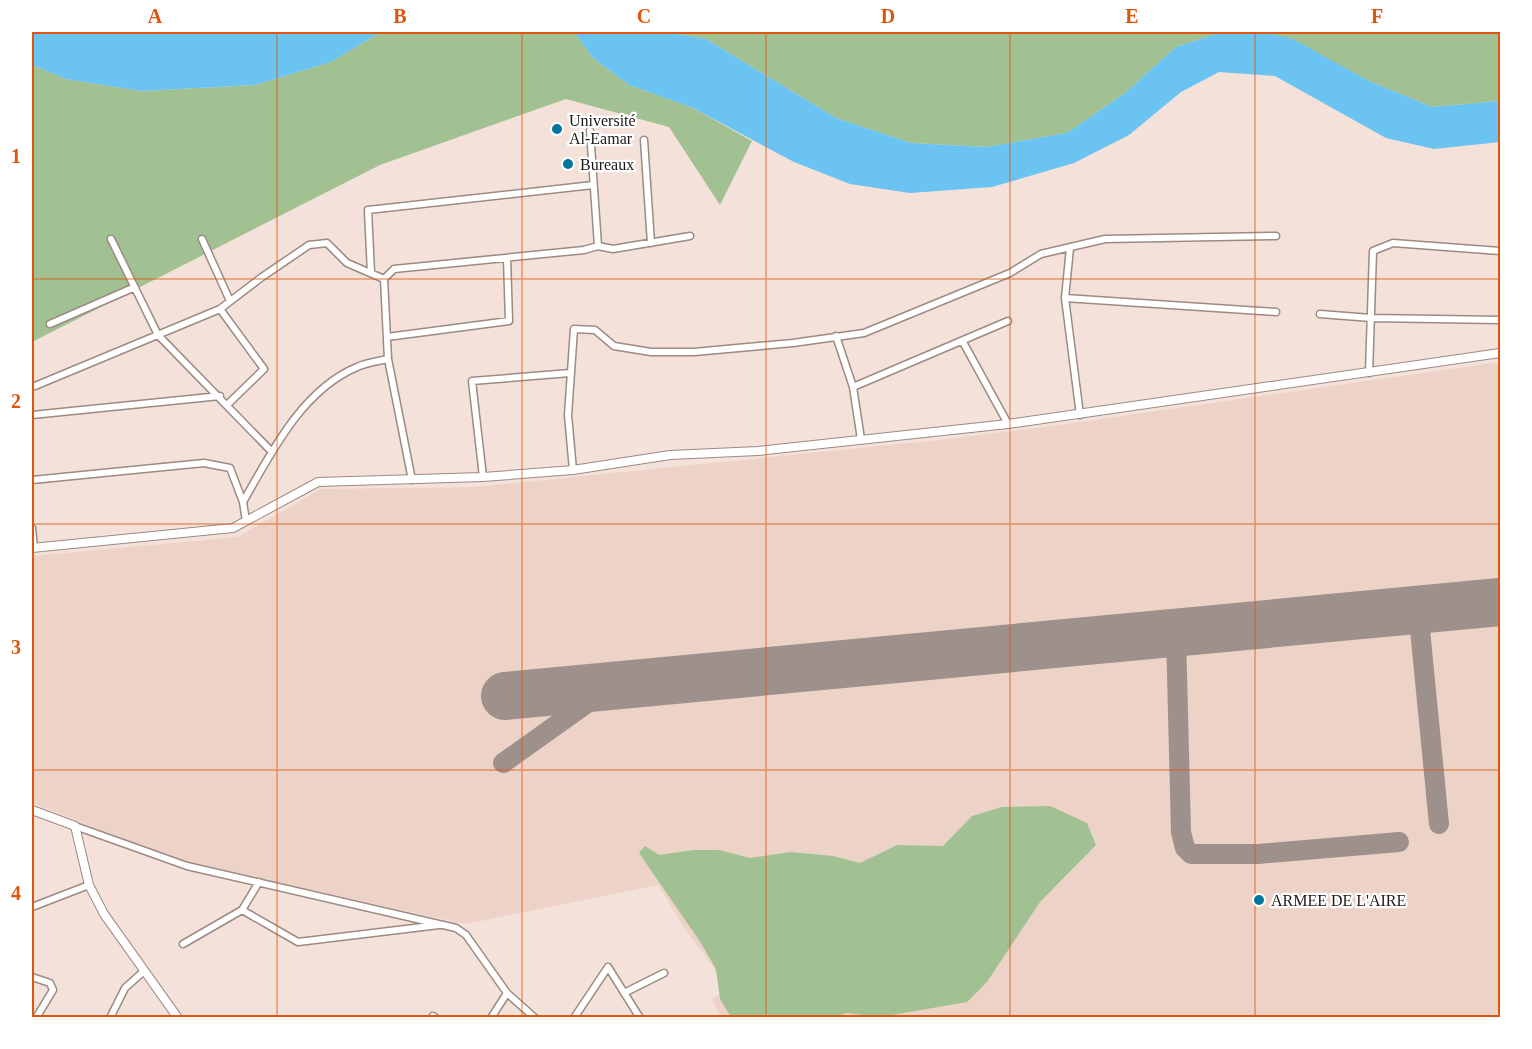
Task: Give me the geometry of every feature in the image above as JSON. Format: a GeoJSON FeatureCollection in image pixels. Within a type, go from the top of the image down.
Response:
{"type":"FeatureCollection","features":[{"type":"Feature","properties":{"kind":"street"},"geometry":{"type":"LineString","coordinates":[[590,131],[598,246]]}},
{"type":"Feature","properties":{"kind":"street"},"geometry":{"type":"LineString","coordinates":[[644,140],[651,243]]}},
{"type":"Feature","properties":{"kind":"street"},"geometry":{"type":"LineString","coordinates":[[371,273],[368,210],[593,185]]}},
{"type":"Feature","properties":{"kind":"street"},"geometry":{"type":"LineString","coordinates":[[384,279],[394,270],[585,250],[598,246],[613,249],[690,236]]}},
{"type":"Feature","properties":{"kind":"street"},"geometry":{"type":"LineString","coordinates":[[573,470],[568,415],[574,329],[595,330],[614,346],[651,352],[694,352],[793,343],[864,333],[1010,273],[1041,254],[1105,239],[1276,236]]}},
{"type":"Feature","properties":{"kind":"street"},"geometry":{"type":"LineString","coordinates":[[111,239],[158,335],[228,404],[272,452]]}},
{"type":"Feature","properties":{"kind":"street"},"geometry":{"type":"LineString","coordinates":[[202,239],[230,301]]}},
{"type":"Feature","properties":{"kind":"street"},"geometry":{"type":"LineString","coordinates":[[35,386],[220,309],[309,246],[327,243],[347,263],[384,279]]}},
{"type":"Feature","properties":{"kind":"street"},"geometry":{"type":"LineString","coordinates":[[1369,373],[1373,251],[1393,243],[1500,250]]}},
{"type":"Feature","properties":{"kind":"street"},"geometry":{"type":"LineString","coordinates":[[1070,248],[1065,298],[1080,415]]}},
{"type":"Feature","properties":{"kind":"street"},"geometry":{"type":"LineString","coordinates":[[387,337],[509,321],[507,258]]}},
{"type":"Feature","properties":{"kind":"street"},"geometry":{"type":"LineString","coordinates":[[384,279],[388,359],[412,480]]}},
{"type":"Feature","properties":{"kind":"street"},"geometry":{"type":"LineString","coordinates":[[50,324],[135,287]]}},
{"type":"Feature","properties":{"kind":"street"},"geometry":{"type":"LineString","coordinates":[[1065,298],[1276,312]]}},
{"type":"Feature","properties":{"kind":"street"},"geometry":{"type":"LineString","coordinates":[[220,309],[264,369],[228,404]]}},
{"type":"Feature","properties":{"kind":"street"},"geometry":{"type":"LineString","coordinates":[[1320,314],[1371,318],[1500,320]]}},
{"type":"Feature","properties":{"kind":"street"},"geometry":{"type":"LineString","coordinates":[[853,387],[1008,321]]}},
{"type":"Feature","properties":{"kind":"street"},"geometry":{"type":"LineString","coordinates":[[836,336],[853,387],[861,439]]}},
{"type":"Feature","properties":{"kind":"street"},"geometry":{"type":"LineString","coordinates":[[963,342],[1008,424]]}},
{"type":"Feature","properties":{"kind":"street"},"geometry":{"type":"LineString","coordinates":[[32,528],[33,548],[233,528],[318,482],[483,477],[573,470],[670,455],[758,451],[1008,424],[1500,353]]}},
{"type":"Feature","properties":{"kind":"street"},"geometry":{"type":"LineString","coordinates":[[243,502],[272,452],[308,400],[356,367],[388,359]]}},
{"type":"Feature","properties":{"kind":"street"},"geometry":{"type":"LineString","coordinates":[[483,477],[472,381],[570,373]]}},
{"type":"Feature","properties":{"kind":"street"},"geometry":{"type":"LineString","coordinates":[[32,415],[220,396]]}},
{"type":"Feature","properties":{"kind":"street"},"geometry":{"type":"LineString","coordinates":[[32,480],[204,463],[230,468],[243,502],[246,521]]}},
{"type":"Feature","properties":{"kind":"street"},"geometry":{"type":"LineString","coordinates":[[32,810],[187,866],[445,924],[466,935],[507,993],[535,1017]]}},
{"type":"Feature","properties":{"kind":"street"},"geometry":{"type":"LineString","coordinates":[[75,826],[89,885],[104,914],[178,1017]]}},
{"type":"Feature","properties":{"kind":"street"},"geometry":{"type":"LineString","coordinates":[[183,944],[242,910],[259,882]]}},
{"type":"Feature","properties":{"kind":"street"},"geometry":{"type":"LineString","coordinates":[[32,907],[89,885]]}},
{"type":"Feature","properties":{"kind":"street"},"geometry":{"type":"LineString","coordinates":[[242,910],[298,942],[445,924]]}},
{"type":"Feature","properties":{"kind":"street"},"geometry":{"type":"LineString","coordinates":[[574,1017],[608,967],[640,1017]]}},
{"type":"Feature","properties":{"kind":"street"},"geometry":{"type":"LineString","coordinates":[[110,1017],[125,988],[144,971]]}},
{"type":"Feature","properties":{"kind":"street"},"geometry":{"type":"LineString","coordinates":[[624,993],[664,973]]}},
{"type":"Feature","properties":{"kind":"street"},"geometry":{"type":"LineString","coordinates":[[32,977],[50,983],[53,990],[36,1017]]}},
{"type":"Feature","properties":{"kind":"street"},"geometry":{"type":"LineString","coordinates":[[491,1017],[507,993]]}},
{"type":"Feature","properties":{"kind":"shaded area"},"geometry":{"type":"Polygon","coordinates":[[[1500,362],[1500,1017],[720,1017],[712,999],[723,992],[714,968],[685,929],[658,885],[466,924],[186,863],[32,803],[32,556],[238,537],[321,489],[475,487],[938,440],[1038,428],[1500,362]]]}},
{"type":"Feature","properties":{"kind":"green space"},"geometry":{"type":"Polygon","coordinates":[[[381,32],[574,32],[593,58],[629,85],[693,108],[752,141],[720,205],[669,127],[566,99],[380,165],[32,342],[32,65],[66,79],[141,91],[255,85],[331,62],[381,32]]]}},
{"type":"Feature","properties":{"kind":"green space"},"geometry":{"type":"Polygon","coordinates":[[[667,32],[1222,32],[1176,47],[1125,93],[1067,133],[986,147],[911,143],[836,118],[706,39],[667,32]]]}},
{"type":"Feature","properties":{"kind":"green space"},"geometry":{"type":"Polygon","coordinates":[[[1264,32],[1500,32],[1500,101],[1432,107],[1369,81],[1264,32]]]}},
{"type":"Feature","properties":{"kind":"green space"},"geometry":{"type":"Polygon","coordinates":[[[1050,806],[1087,823],[1096,845],[1040,902],[987,982],[967,1002],[881,1017],[846,1013],[834,1018],[731,1017],[720,999],[716,969],[701,943],[639,853],[645,846],[659,855],[693,850],[719,850],[750,858],[791,852],[833,856],[860,863],[897,845],[943,846],[972,816],[1002,807],[1050,806]]]}},
{"type":"Feature","properties":{"kind":"water"},"geometry":{"type":"Polygon","coordinates":[[[32,32],[381,32],[331,62],[255,85],[141,91],[66,79],[32,65],[32,32]]]}},
{"type":"Feature","properties":{"kind":"water"},"geometry":{"type":"Polygon","coordinates":[[[574,32],[667,32],[706,39],[836,118],[911,143],[986,147],[1067,133],[1125,93],[1176,47],[1222,32],[1264,32],[1293,39],[1369,81],[1432,107],[1500,101],[1500,142],[1434,149],[1386,138],[1275,76],[1219,72],[1181,92],[1129,135],[1074,163],[992,187],[910,193],[850,184],[794,162],[693,108],[629,85],[593,58],[574,32]]]}},
{"type":"Feature","properties":{"kind":"taxiway"},"geometry":{"type":"LineString","coordinates":[[1418,609],[1439,824]]}},
{"type":"Feature","properties":{"kind":"taxiway"},"geometry":{"type":"LineString","coordinates":[[1176,634],[1181,832],[1185,848],[1191,854],[1258,854],[1399,842]]}},
{"type":"Feature","properties":{"kind":"taxiway"},"geometry":{"type":"LineString","coordinates":[[503,763],[597,696],[625,685]]}},
{"type":"Feature","properties":{"kind":"runway"},"geometry":{"type":"LineString","coordinates":[[505,696],[1500,602]]}},
{"type":"Feature","properties":{"kind":"place","name":"Université Al-Eamar"},"geometry":{"type":"Point","coordinates":[557,129]}},
{"type":"Feature","properties":{"kind":"place","name":"Bureaux"},"geometry":{"type":"Point","coordinates":[568,164]}},
{"type":"Feature","properties":{"kind":"place","name":"ARMEE DE L'AIRE"},"geometry":{"type":"Point","coordinates":[1259,900]}}]}
